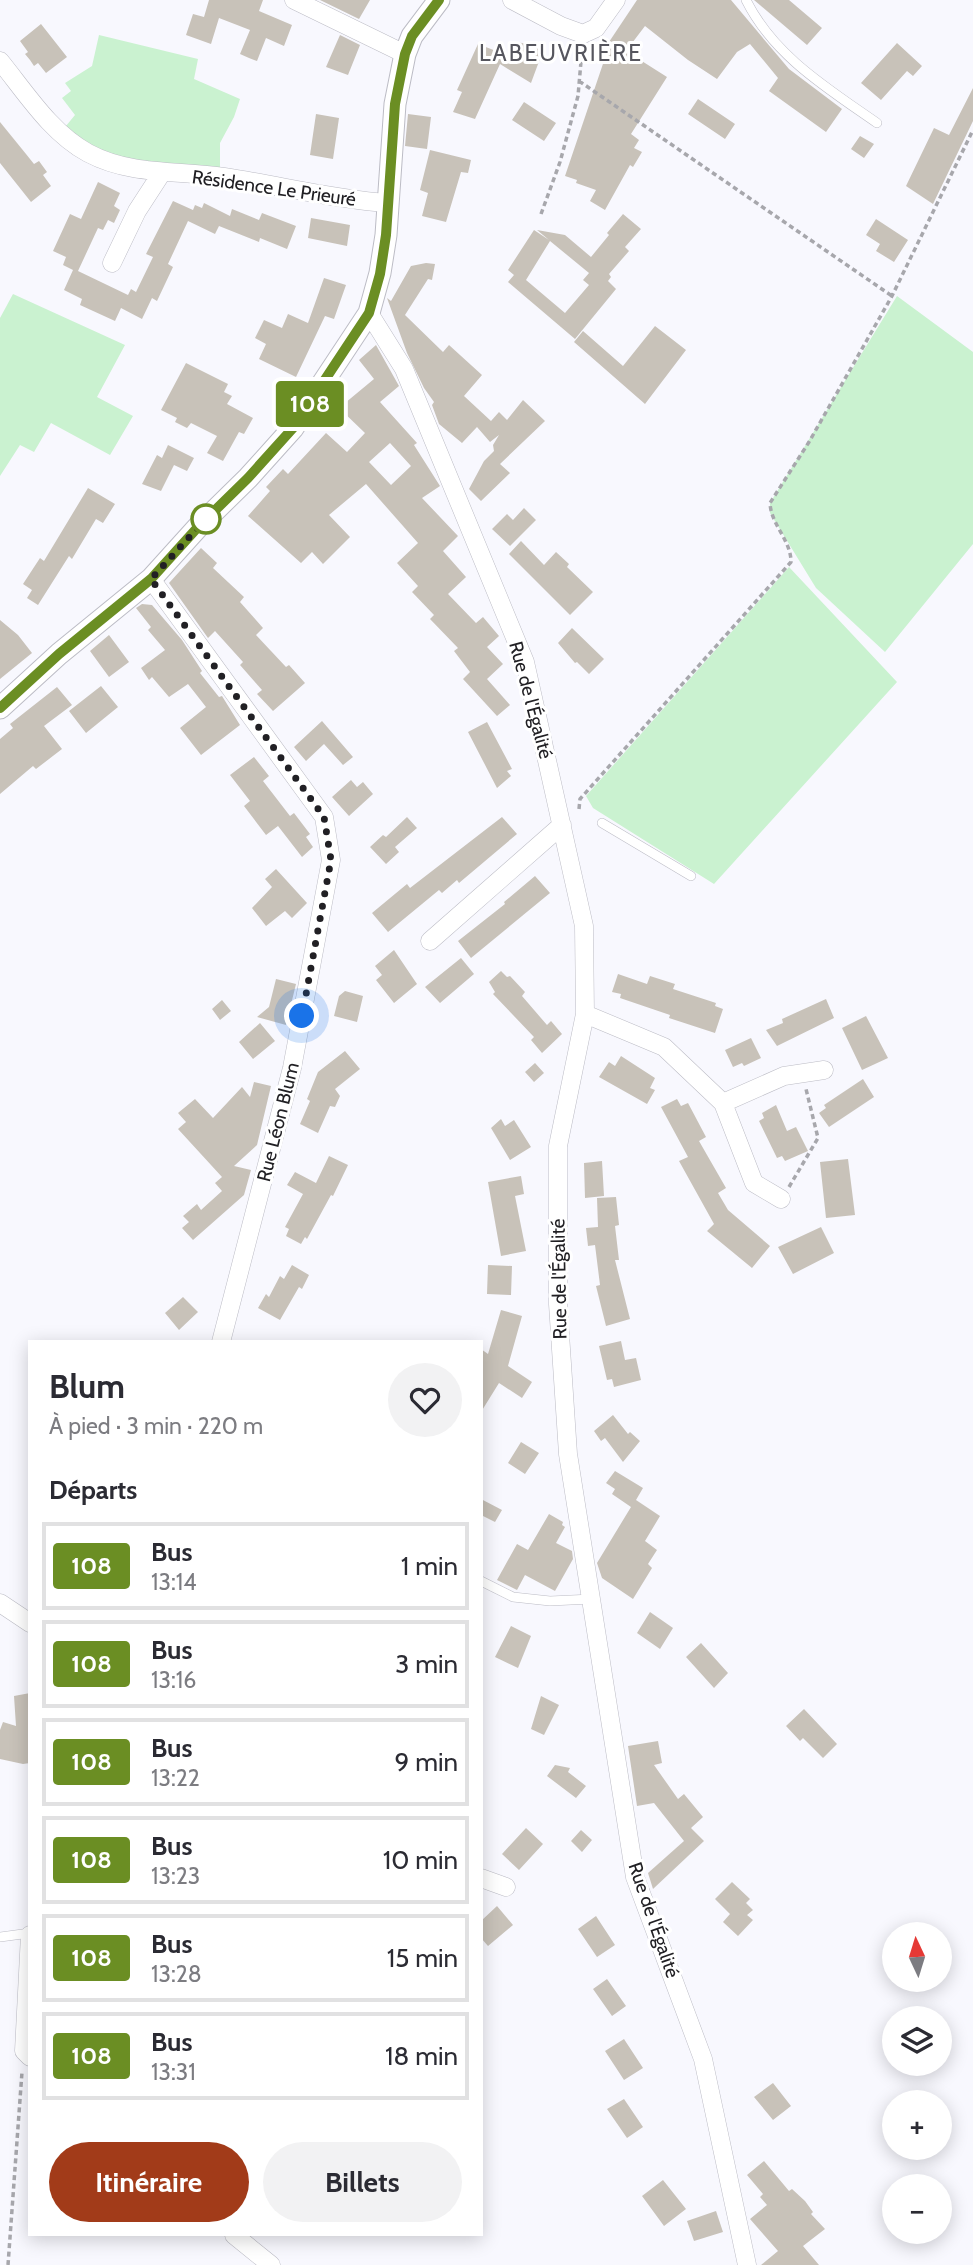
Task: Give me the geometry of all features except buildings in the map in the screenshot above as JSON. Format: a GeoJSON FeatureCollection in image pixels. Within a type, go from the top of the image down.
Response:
{"type":"FeatureCollection","features":[{"type":"Feature","properties":{"kind":"street"},"geometry":{"type":"LineString","coordinates":[[294,0],[405,54]]}},
{"type":"Feature","properties":{"kind":"street"},"geometry":{"type":"LineString","coordinates":[[0,708],[59,654],[151,579],[293,428],[369,313],[384,248],[395,104],[405,54],[412,36],[439,0]]}},
{"type":"Feature","properties":{"kind":"street"},"geometry":{"type":"LineString","coordinates":[[512,0],[561,26],[583,34],[596,29],[615,0]]}},
{"type":"Feature","properties":{"kind":"street","name":"Résidence Le Prieuré"},"geometry":{"type":"LineString","coordinates":[[0,61],[53,125],[89,153],[122,165],[161,174],[220,177],[387,203]]}},
{"type":"Feature","properties":{"kind":"street"},"geometry":{"type":"LineString","coordinates":[[112,263],[137,211],[161,174]]}},
{"type":"Feature","properties":{"kind":"street","name":"Rue de l'Égalité"},"geometry":{"type":"LineString","coordinates":[[369,313],[404,369],[524,662],[584,926],[585,1014],[558,1146],[558,1304],[568,1454],[635,1877],[703,2059],[747,2265]]}},
{"type":"Feature","properties":{"kind":"street","name":"Rue Léon Blum"},"geometry":{"type":"LineString","coordinates":[[151,579],[324,817],[331,860],[292,1068],[222,1340]]}},
{"type":"Feature","properties":{"kind":"street"},"geometry":{"type":"LineString","coordinates":[[430,941],[562,825]]}},
{"type":"Feature","properties":{"kind":"street"},"geometry":{"type":"LineString","coordinates":[[585,1014],[664,1047],[723,1103],[754,1183],[781,1199]]}},
{"type":"Feature","properties":{"kind":"street"},"geometry":{"type":"LineString","coordinates":[[723,1103],[784,1076],[824,1070]]}},
{"type":"Feature","properties":{"kind":"street"},"geometry":{"type":"LineString","coordinates":[[0,1603],[28,1622]]}},
{"type":"Feature","properties":{"kind":"street"},"geometry":{"type":"LineString","coordinates":[[483,1879],[506,1887]]}},
{"type":"Feature","properties":{"kind":"street"},"geometry":{"type":"LineString","coordinates":[[27,2054],[28,2014]]}},
{"type":"Feature","properties":{"kind":"street"},"geometry":{"type":"LineString","coordinates":[[235,2236],[271,2265]]}},
{"type":"Feature","properties":{"kind":"lane"},"geometry":{"type":"LineString","coordinates":[[746,0],[756,20],[793,62],[877,124]]}},
{"type":"Feature","properties":{"kind":"lane"},"geometry":{"type":"LineString","coordinates":[[602,823],[691,876]]}},
{"type":"Feature","properties":{"kind":"lane"},"geometry":{"type":"LineString","coordinates":[[483,1582],[513,1597],[550,1601],[592,1599]]}},
{"type":"Feature","properties":{"kind":"lane"},"geometry":{"type":"LineString","coordinates":[[0,1937],[28,1934]]}},
{"type":"Feature","properties":{"kind":"path"},"geometry":{"type":"LineString","coordinates":[[541,214],[560,162],[578,96],[583,34]]}},
{"type":"Feature","properties":{"kind":"path"},"geometry":{"type":"LineString","coordinates":[[579,81],[892,296]]}},
{"type":"Feature","properties":{"kind":"path"},"geometry":{"type":"LineString","coordinates":[[579,809],[580,799],[791,562],[791,552],[770,513],[770,503],[809,442],[892,296],[973,130]]}},
{"type":"Feature","properties":{"kind":"path"},"geometry":{"type":"LineString","coordinates":[[781,1199],[818,1138],[803,1073]]}},
{"type":"Feature","properties":{"kind":"path"},"geometry":{"type":"LineString","coordinates":[[8,2265],[27,2054]]}},
{"type":"Feature","properties":{"kind":"green space"},"geometry":{"type":"Polygon","coordinates":[[[99,35],[198,59],[194,79],[240,99],[220,143],[220,177],[122,165],[61,132],[75,115],[62,98],[71,91],[65,83],[92,66],[99,35]]]}},
{"type":"Feature","properties":{"kind":"green space"},"geometry":{"type":"Polygon","coordinates":[[[13,294],[125,345],[97,397],[133,416],[110,455],[51,423],[34,452],[20,445],[0,476],[0,318],[13,294]]]}},
{"type":"Feature","properties":{"kind":"green space"},"geometry":{"type":"Polygon","coordinates":[[[897,296],[973,352],[973,544],[885,652],[816,588],[770,513],[770,503],[897,296]]]}},
{"type":"Feature","properties":{"kind":"green space"},"geometry":{"type":"Polygon","coordinates":[[[789,567],[897,682],[714,884],[593,808],[586,796],[789,567]]]}},
{"type":"Feature","properties":{"kind":"bus line","name":"108"},"geometry":{"type":"LineString","coordinates":[[0,708],[59,654],[151,579],[198,527],[248,478],[293,428],[369,313],[380,274],[386,235],[395,104],[405,54],[412,36],[439,0]]}},
{"type":"Feature","properties":{"kind":"district","name":"LABEUVRIÈRE"},"geometry":{"type":"Point","coordinates":[561,53]}},
{"type":"Feature","properties":{"kind":"route"},"geometry":{"type":"LineString","coordinates":[[206,519],[151,579],[324,817],[331,860],[302,1016]]}}]}
